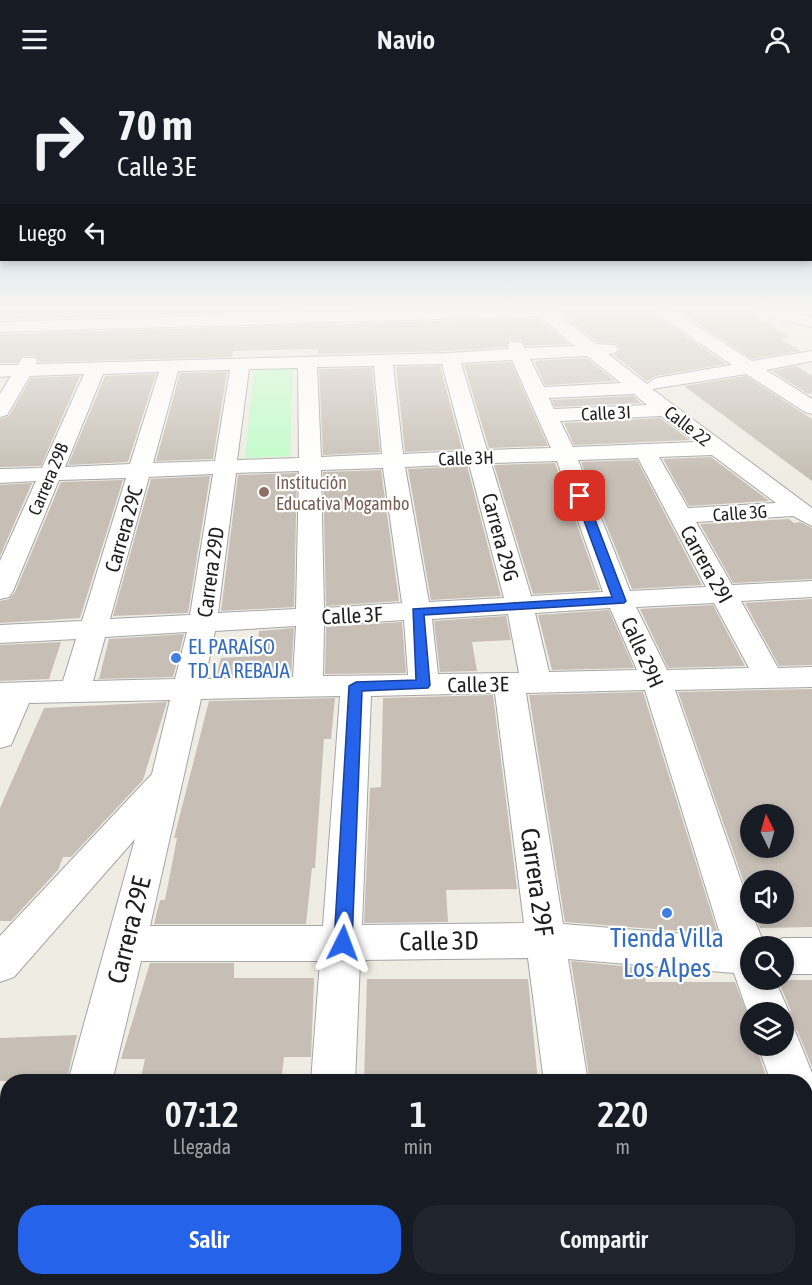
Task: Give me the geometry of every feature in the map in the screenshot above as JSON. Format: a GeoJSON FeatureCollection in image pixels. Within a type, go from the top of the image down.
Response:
{"type":"FeatureCollection","features":[{"type":"Feature","properties":{"kind":"street"},"geometry":{"type":"LineString","coordinates":[[9,363],[26,366]]}},
{"type":"Feature","properties":{"kind":"street"},"geometry":{"type":"LineString","coordinates":[[0,371],[44,363]]}},
{"type":"Feature","properties":{"kind":"street","name":"Carrera 29B"},"geometry":{"type":"LineString","coordinates":[[0,591],[98,363]]}},
{"type":"Feature","properties":{"kind":"street"},"geometry":{"type":"LineString","coordinates":[[153,363],[170,366],[177,363]]}},
{"type":"Feature","properties":{"kind":"street","name":"Carrera 29D"},"geometry":{"type":"LineString","coordinates":[[0,964],[168,778],[203,623],[239,363]]}},
{"type":"Feature","properties":{"kind":"street"},"geometry":{"type":"LineString","coordinates":[[308,687],[312,617],[309,464],[312,363]]}},
{"type":"Feature","properties":{"kind":"street"},"geometry":{"type":"LineString","coordinates":[[383,363],[393,460],[417,611],[424,685]]}},
{"type":"Feature","properties":{"kind":"street","name":"Carrera 29G"},"geometry":{"type":"LineString","coordinates":[[459,363],[479,457],[520,606],[523,683]]}},
{"type":"Feature","properties":{"kind":"street","name":"Calle 29H"},"geometry":{"type":"LineString","coordinates":[[522,363],[565,454],[620,601],[657,681],[747,936]]}},
{"type":"Feature","properties":{"kind":"street","name":"Calle 22"},"geometry":{"type":"LineString","coordinates":[[618,363],[809,506]]}},
{"type":"Feature","properties":{"kind":"street"},"geometry":{"type":"LineString","coordinates":[[742,363],[812,408]]}},
{"type":"Feature","properties":{"kind":"street"},"geometry":{"type":"LineString","coordinates":[[541,404],[778,363]]}},
{"type":"Feature","properties":{"kind":"street"},"geometry":{"type":"LineString","coordinates":[[0,411],[26,366]]}},
{"type":"Feature","properties":{"kind":"street","name":"Carrera 29C"},"geometry":{"type":"LineString","coordinates":[[75,692],[170,366]]}},
{"type":"Feature","properties":{"kind":"street","name":"Calle 22"},"geometry":{"type":"LineString","coordinates":[[648,386],[666,410],[716,448],[809,506]]}},
{"type":"Feature","properties":{"kind":"street","name":"Calle 3I"},"geometry":{"type":"LineString","coordinates":[[541,404],[666,410]]}},
{"type":"Feature","properties":{"kind":"street","name":"Calle 3H"},"geometry":{"type":"LineString","coordinates":[[0,476],[716,448]]}},
{"type":"Feature","properties":{"kind":"street","name":"Carrera 29I"},"geometry":{"type":"LineString","coordinates":[[645,451],[769,678]]}},
{"type":"Feature","properties":{"kind":"street","name":"Calle 3G"},"geometry":{"type":"LineString","coordinates":[[681,516],[809,506]]}},
{"type":"Feature","properties":{"kind":"street","name":"Calle 3F"},"geometry":{"type":"LineString","coordinates":[[0,634],[812,589]]}},
{"type":"Feature","properties":{"kind":"street","name":"Calle 3E"},"geometry":{"type":"LineString","coordinates":[[9,693],[812,677]]}},
{"type":"Feature","properties":{"kind":"street","name":"Carrera 29F"},"geometry":{"type":"LineString","coordinates":[[523,683],[545,940],[565,1074]]}},
{"type":"Feature","properties":{"kind":"street"},"geometry":{"type":"LineString","coordinates":[[334,1074],[343,943],[356,686]]}},
{"type":"Feature","properties":{"kind":"street"},"geometry":{"type":"LineString","coordinates":[[0,737],[9,693]]}},
{"type":"Feature","properties":{"kind":"street","name":"Carrera 29E"},"geometry":{"type":"LineString","coordinates":[[92,1074],[168,778]]}},
{"type":"Feature","properties":{"kind":"street","name":"Calle 3D"},"geometry":{"type":"LineString","coordinates":[[126,943],[545,940],[740,961]]}},
{"type":"Feature","properties":{"kind":"street","name":"Calle 3D"},"geometry":{"type":"LineString","coordinates":[[794,958],[812,956]]}},
{"type":"Feature","properties":{"kind":"street"},"geometry":{"type":"LineString","coordinates":[[784,1056],[790,1074]]}},
{"type":"Feature","properties":{"kind":"green space"},"geometry":{"type":"Polygon","coordinates":[[[293,366],[290,456],[245,458],[254,368],[293,366]]]}},
{"type":"Feature","properties":{"kind":"building"},"geometry":{"type":"Polygon","coordinates":[[[512,363],[548,446],[489,448],[464,365],[512,363]]]}},
{"type":"Feature","properties":{"kind":"building"},"geometry":{"type":"Polygon","coordinates":[[[535,363],[593,363],[615,381],[545,385],[535,363]]]}},
{"type":"Feature","properties":{"kind":"building"},"geometry":{"type":"Polygon","coordinates":[[[625,363],[726,364],[656,376],[647,381],[625,363]]]}},
{"type":"Feature","properties":{"kind":"building"},"geometry":{"type":"Polygon","coordinates":[[[440,366],[462,449],[405,452],[396,367],[440,366]]]}},
{"type":"Feature","properties":{"kind":"building"},"geometry":{"type":"Polygon","coordinates":[[[796,366],[812,376],[812,393],[808,394],[772,371],[796,366]]]}},
{"type":"Feature","properties":{"kind":"building"},"geometry":{"type":"Polygon","coordinates":[[[372,368],[380,452],[323,455],[319,369],[372,368]]]}},
{"type":"Feature","properties":{"kind":"building"},"geometry":{"type":"Polygon","coordinates":[[[227,372],[213,459],[156,461],[180,373],[227,372]]]}},
{"type":"Feature","properties":{"kind":"building"},"geometry":{"type":"Polygon","coordinates":[[[156,374],[128,462],[68,465],[105,376],[156,374]]]}},
{"type":"Feature","properties":{"kind":"building"},"geometry":{"type":"Polygon","coordinates":[[[80,376],[41,466],[0,467],[0,419],[9,416],[31,378],[80,376]]]}},
{"type":"Feature","properties":{"kind":"building"},"geometry":{"type":"Polygon","coordinates":[[[746,376],[812,419],[812,481],[684,386],[746,376]]]}},
{"type":"Feature","properties":{"kind":"building"},"geometry":{"type":"Polygon","coordinates":[[[633,396],[641,403],[555,407],[552,400],[633,396]]]}},
{"type":"Feature","properties":{"kind":"building"},"geometry":{"type":"Polygon","coordinates":[[[660,418],[690,440],[574,445],[564,423],[660,418]]]}},
{"type":"Feature","properties":{"kind":"building"},"geometry":{"type":"Polygon","coordinates":[[[711,457],[769,501],[689,506],[663,459],[711,457]]]}},
{"type":"Feature","properties":{"kind":"building"},"geometry":{"type":"Polygon","coordinates":[[[637,460],[702,585],[632,589],[581,462],[637,460]]]}},
{"type":"Feature","properties":{"kind":"building"},"geometry":{"type":"Polygon","coordinates":[[[555,463],[600,590],[533,594],[494,465],[555,463]]]}},
{"type":"Feature","properties":{"kind":"building"},"geometry":{"type":"Polygon","coordinates":[[[467,466],[501,596],[431,600],[408,469],[467,466]]]}},
{"type":"Feature","properties":{"kind":"building"},"geometry":{"type":"Polygon","coordinates":[[[381,470],[399,601],[326,606],[323,472],[381,470]]]}},
{"type":"Feature","properties":{"kind":"building"},"geometry":{"type":"Polygon","coordinates":[[[297,473],[294,607],[221,611],[238,475],[297,473]]]}},
{"type":"Feature","properties":{"kind":"building"},"geometry":{"type":"Polygon","coordinates":[[[210,476],[188,613],[113,616],[151,479],[210,476]]]}},
{"type":"Feature","properties":{"kind":"building"},"geometry":{"type":"Polygon","coordinates":[[[123,480],[80,618],[0,623],[0,601],[9,599],[15,592],[61,482],[123,480]]]}},
{"type":"Feature","properties":{"kind":"building"},"geometry":{"type":"Polygon","coordinates":[[[32,483],[0,556],[0,485],[32,483]]]}},
{"type":"Feature","properties":{"kind":"building"},"geometry":{"type":"Polygon","coordinates":[[[789,519],[794,523],[800,522],[812,528],[812,579],[733,583],[700,524],[789,519]]]}},
{"type":"Feature","properties":{"kind":"building"},"geometry":{"type":"Polygon","coordinates":[[[812,599],[812,665],[779,666],[745,603],[812,599]]]}},
{"type":"Feature","properties":{"kind":"building"},"geometry":{"type":"Polygon","coordinates":[[[713,605],[745,666],[668,668],[640,609],[713,605]]]}},
{"type":"Feature","properties":{"kind":"building"},"geometry":{"type":"Polygon","coordinates":[[[609,610],[634,668],[552,670],[538,615],[609,610]]]}},
{"type":"Feature","properties":{"kind":"building"},"geometry":{"type":"Polygon","coordinates":[[[506,616],[511,640],[472,642],[477,671],[440,672],[434,621],[506,616]]]}},
{"type":"Feature","properties":{"kind":"building"},"geometry":{"type":"Polygon","coordinates":[[[402,622],[406,673],[325,674],[326,627],[402,622]]]}},
{"type":"Feature","properties":{"kind":"building"},"geometry":{"type":"Polygon","coordinates":[[[294,628],[291,675],[216,676],[221,658],[257,656],[259,631],[294,628]]]}},
{"type":"Feature","properties":{"kind":"building"},"geometry":{"type":"Polygon","coordinates":[[[184,634],[173,677],[99,679],[109,639],[184,634]]]}},
{"type":"Feature","properties":{"kind":"building"},"geometry":{"type":"Polygon","coordinates":[[[61,642],[49,679],[0,681],[0,645],[61,642]]]}},
{"type":"Feature","properties":{"kind":"building"},"geometry":{"type":"Polygon","coordinates":[[[812,689],[812,927],[760,928],[758,924],[794,924],[794,870],[740,871],[678,692],[812,689]]]}},
{"type":"Feature","properties":{"kind":"building"},"geometry":{"type":"Polygon","coordinates":[[[643,692],[718,934],[565,922],[529,695],[643,692]]]}},
{"type":"Feature","properties":{"kind":"building"},"geometry":{"type":"Polygon","coordinates":[[[493,695],[517,889],[446,890],[448,922],[364,923],[370,788],[381,787],[383,698],[493,695]]]}},
{"type":"Feature","properties":{"kind":"building"},"geometry":{"type":"Polygon","coordinates":[[[335,698],[331,739],[324,739],[315,868],[312,868],[306,924],[154,924],[160,900],[165,900],[177,838],[174,838],[209,701],[335,698]]]}},
{"type":"Feature","properties":{"kind":"building"},"geometry":{"type":"Polygon","coordinates":[[[167,702],[143,780],[71,857],[63,857],[58,870],[11,921],[0,921],[0,808],[44,708],[167,702]]]}},
{"type":"Feature","properties":{"kind":"building"},"geometry":{"type":"Polygon","coordinates":[[[571,961],[643,968],[646,982],[735,982],[743,1002],[740,1002],[740,1056],[759,1056],[765,1074],[589,1074],[571,961]]]}},
{"type":"Feature","properties":{"kind":"building"},"geometry":{"type":"Polygon","coordinates":[[[150,963],[234,963],[234,978],[314,978],[311,1057],[284,1057],[282,1074],[142,1074],[145,1059],[121,1059],[150,963]]]}},
{"type":"Feature","properties":{"kind":"building"},"geometry":{"type":"Polygon","coordinates":[[[367,979],[528,979],[537,1074],[364,1074],[367,979]]]}},
{"type":"Feature","properties":{"kind":"building"},"geometry":{"type":"Polygon","coordinates":[[[794,980],[812,980],[812,1067],[797,1030],[794,1029],[794,1002],[787,1002],[782,990],[794,990],[794,980]]]}},
{"type":"Feature","properties":{"kind":"building"},"geometry":{"type":"Polygon","coordinates":[[[77,1035],[68,1074],[0,1074],[0,1038],[77,1035]]]}},
{"type":"Feature","properties":{"kind":"place","name":"Institución Educativa Mogambo"},"geometry":{"type":"Point","coordinates":[264,492]}},
{"type":"Feature","properties":{"kind":"place","name":"EL PARAÍSO TD LA REBAJA"},"geometry":{"type":"Point","coordinates":[176,658]}},
{"type":"Feature","properties":{"kind":"place","name":"Tienda Villa Los Alpes"},"geometry":{"type":"Point","coordinates":[667,913]}},
{"type":"Feature","properties":{"kind":"route"},"geometry":{"type":"LineString","coordinates":[[343,943],[356,686],[424,685],[417,611],[620,601],[580,496]]}}]}
